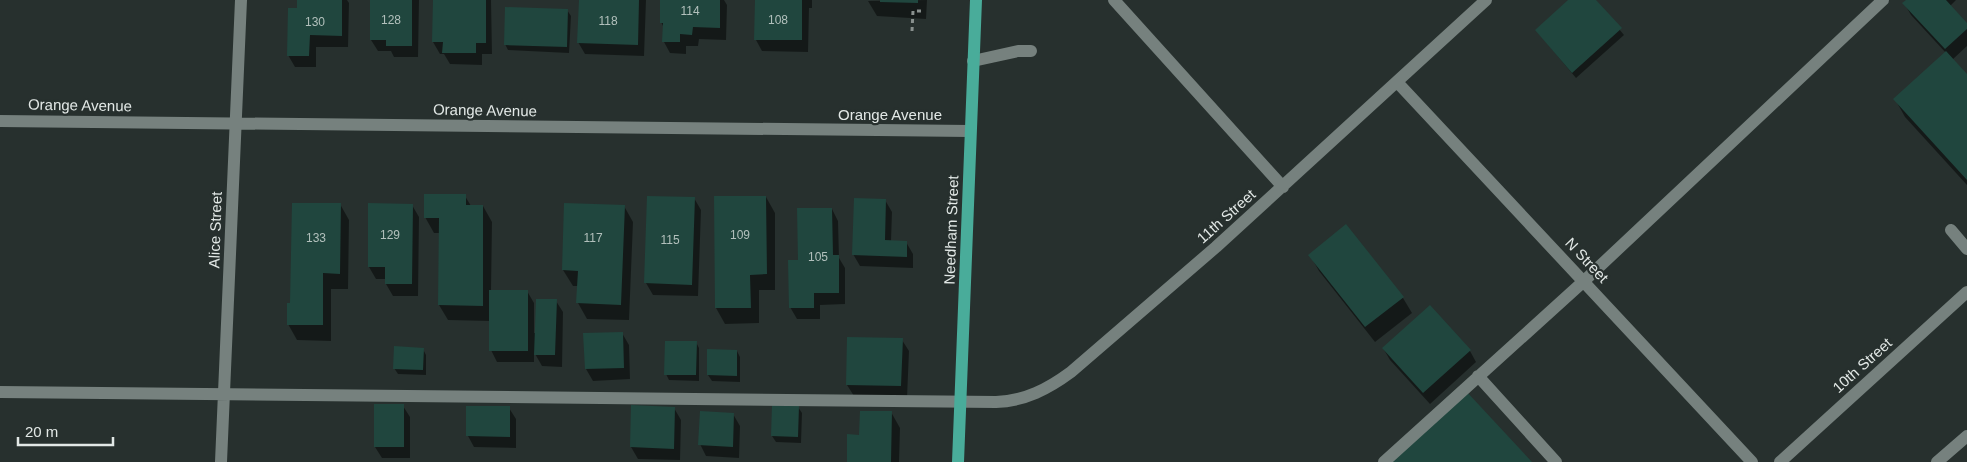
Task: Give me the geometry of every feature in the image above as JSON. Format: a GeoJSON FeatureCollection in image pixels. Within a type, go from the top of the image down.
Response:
{"type":"FeatureCollection","features":[{"type":"Feature","properties":{"kind":"main road","name":"Needham Street"},"geometry":{"type":"LineString","coordinates":[[958,462],[976,0]]}},
{"type":"Feature","properties":{"kind":"street","name":"Alice Street"},"geometry":{"type":"LineString","coordinates":[[221,462],[241,0]]}},
{"type":"Feature","properties":{"kind":"street"},"geometry":{"type":"LineString","coordinates":[[1114,0],[1283,187]]}},
{"type":"Feature","properties":{"kind":"street","name":"11th Street"},"geometry":{"type":"LineString","coordinates":[[0,392],[1014,401],[1051,386],[1071,372],[1283,187],[1486,0]]}},
{"type":"Feature","properties":{"kind":"street"},"geometry":{"type":"LineString","coordinates":[[1384,462],[1584,281],[1883,0]]}},
{"type":"Feature","properties":{"kind":"street"},"geometry":{"type":"LineString","coordinates":[[973,61],[1018,51],[1031,51]]}},
{"type":"Feature","properties":{"kind":"street","name":"N Street"},"geometry":{"type":"LineString","coordinates":[[1396,82],[1752,462]]}},
{"type":"Feature","properties":{"kind":"street","name":"Orange Avenue"},"geometry":{"type":"LineString","coordinates":[[0,121],[970,130]]}},
{"type":"Feature","properties":{"kind":"street"},"geometry":{"type":"LineString","coordinates":[[1950,230],[1967,248]]}},
{"type":"Feature","properties":{"kind":"street","name":"10th Street"},"geometry":{"type":"LineString","coordinates":[[1780,462],[1967,292]]}},
{"type":"Feature","properties":{"kind":"street"},"geometry":{"type":"LineString","coordinates":[[1478,376],[1556,462]]}},
{"type":"Feature","properties":{"kind":"street"},"geometry":{"type":"LineString","coordinates":[[1937,462],[1967,436]]}},
{"type":"Feature","properties":{"kind":"path"},"geometry":{"type":"LineString","coordinates":[[912,31],[913,11],[923,12]]}},
{"type":"Feature","properties":{"kind":"building"},"geometry":{"type":"Polygon","coordinates":[[[297,0],[342,0],[342,36],[310,35],[309,56],[287,56],[288,8],[297,8],[297,0]]]}},
{"type":"Feature","properties":{"kind":"building"},"geometry":{"type":"Polygon","coordinates":[[[370,0],[412,0],[412,46],[386,46],[386,40],[370,40],[370,0]]]}},
{"type":"Feature","properties":{"kind":"building"},"geometry":{"type":"Polygon","coordinates":[[[433,0],[486,0],[486,43],[476,43],[476,53],[442,53],[443,42],[432,42],[433,0]]]}},
{"type":"Feature","properties":{"kind":"building"},"geometry":{"type":"Polygon","coordinates":[[[579,0],[639,0],[638,45],[577,43],[579,0]]]}},
{"type":"Feature","properties":{"kind":"building"},"geometry":{"type":"Polygon","coordinates":[[[660,0],[720,0],[720,28],[693,27],[692,35],[680,34],[680,42],[662,42],[663,23],[660,23],[660,0]]]}},
{"type":"Feature","properties":{"kind":"building"},"geometry":{"type":"Polygon","coordinates":[[[755,0],[802,0],[802,40],[754,40],[755,0]]]}},
{"type":"Feature","properties":{"kind":"building"},"geometry":{"type":"Polygon","coordinates":[[[880,0],[918,0],[918,3],[880,2],[880,0]]]}},
{"type":"Feature","properties":{"kind":"building"},"geometry":{"type":"Polygon","coordinates":[[[1568,0],[1596,0],[1622,28],[1572,73],[1535,30],[1568,0]]]}},
{"type":"Feature","properties":{"kind":"building"},"geometry":{"type":"Polygon","coordinates":[[[1906,0],[1946,0],[1967,23],[1967,29],[1945,49],[1902,3],[1906,0]]]}},
{"type":"Feature","properties":{"kind":"building"},"geometry":{"type":"Polygon","coordinates":[[[505,7],[568,9],[567,47],[504,45],[505,7]]]}},
{"type":"Feature","properties":{"kind":"building"},"geometry":{"type":"Polygon","coordinates":[[[1946,51],[1967,74],[1967,180],[1893,99],[1946,51]]]}},
{"type":"Feature","properties":{"kind":"building"},"geometry":{"type":"Polygon","coordinates":[[[424,194],[466,194],[466,205],[483,205],[483,306],[438,305],[439,218],[424,218],[424,194]]]}},
{"type":"Feature","properties":{"kind":"building"},"geometry":{"type":"Polygon","coordinates":[[[647,196],[695,197],[692,285],[644,283],[647,196]]]}},
{"type":"Feature","properties":{"kind":"building"},"geometry":{"type":"Polygon","coordinates":[[[714,196],[766,196],[767,274],[750,275],[751,308],[715,308],[714,196]]]}},
{"type":"Feature","properties":{"kind":"building"},"geometry":{"type":"Polygon","coordinates":[[[854,198],[886,199],[885,240],[907,241],[907,257],[852,255],[854,198]]]}},
{"type":"Feature","properties":{"kind":"building"},"geometry":{"type":"Polygon","coordinates":[[[292,203],[341,203],[340,274],[323,273],[323,325],[287,325],[287,303],[290,303],[292,203]]]}},
{"type":"Feature","properties":{"kind":"building"},"geometry":{"type":"Polygon","coordinates":[[[368,203],[413,204],[412,284],[385,284],[385,267],[368,267],[368,203]]]}},
{"type":"Feature","properties":{"kind":"building"},"geometry":{"type":"Polygon","coordinates":[[[564,203],[625,205],[621,305],[576,303],[578,271],[562,270],[564,203]]]}},
{"type":"Feature","properties":{"kind":"building"},"geometry":{"type":"Polygon","coordinates":[[[797,208],[832,208],[833,255],[839,255],[839,293],[814,293],[814,308],[789,308],[788,260],[798,260],[797,208]]]}},
{"type":"Feature","properties":{"kind":"building"},"geometry":{"type":"Polygon","coordinates":[[[1346,224],[1404,297],[1365,327],[1308,255],[1346,224]]]}},
{"type":"Feature","properties":{"kind":"building"},"geometry":{"type":"Polygon","coordinates":[[[489,290],[528,290],[528,351],[489,351],[489,290]]]}},
{"type":"Feature","properties":{"kind":"building"},"geometry":{"type":"Polygon","coordinates":[[[536,299],[557,299],[555,355],[534,355],[536,299]]]}},
{"type":"Feature","properties":{"kind":"building"},"geometry":{"type":"Polygon","coordinates":[[[1430,305],[1471,350],[1423,393],[1382,348],[1430,305]]]}},
{"type":"Feature","properties":{"kind":"building"},"geometry":{"type":"Polygon","coordinates":[[[623,332],[624,368],[585,369],[583,333],[623,332]]]}},
{"type":"Feature","properties":{"kind":"building"},"geometry":{"type":"Polygon","coordinates":[[[847,337],[903,338],[901,386],[846,385],[847,337]]]}},
{"type":"Feature","properties":{"kind":"building"},"geometry":{"type":"Polygon","coordinates":[[[665,341],[697,341],[696,375],[664,375],[665,341]]]}},
{"type":"Feature","properties":{"kind":"building"},"geometry":{"type":"Polygon","coordinates":[[[394,346],[424,348],[423,370],[393,369],[394,346]]]}},
{"type":"Feature","properties":{"kind":"building"},"geometry":{"type":"Polygon","coordinates":[[[707,349],[737,350],[737,376],[707,375],[707,349]]]}},
{"type":"Feature","properties":{"kind":"building"},"geometry":{"type":"Polygon","coordinates":[[[1466,391],[1532,462],[1391,462],[1466,391]]]}},
{"type":"Feature","properties":{"kind":"building"},"geometry":{"type":"Polygon","coordinates":[[[374,404],[404,404],[404,447],[374,447],[374,404]]]}},
{"type":"Feature","properties":{"kind":"building"},"geometry":{"type":"Polygon","coordinates":[[[631,405],[675,407],[674,449],[630,447],[631,405]]]}},
{"type":"Feature","properties":{"kind":"building"},"geometry":{"type":"Polygon","coordinates":[[[772,405],[799,406],[798,437],[771,436],[772,405]]]}},
{"type":"Feature","properties":{"kind":"building"},"geometry":{"type":"Polygon","coordinates":[[[466,406],[510,406],[510,437],[466,436],[466,406]]]}},
{"type":"Feature","properties":{"kind":"building"},"geometry":{"type":"Polygon","coordinates":[[[700,411],[734,413],[733,447],[698,445],[700,411]]]}},
{"type":"Feature","properties":{"kind":"building"},"geometry":{"type":"Polygon","coordinates":[[[860,411],[892,411],[891,462],[847,462],[847,434],[859,435],[860,411]]]}}]}
